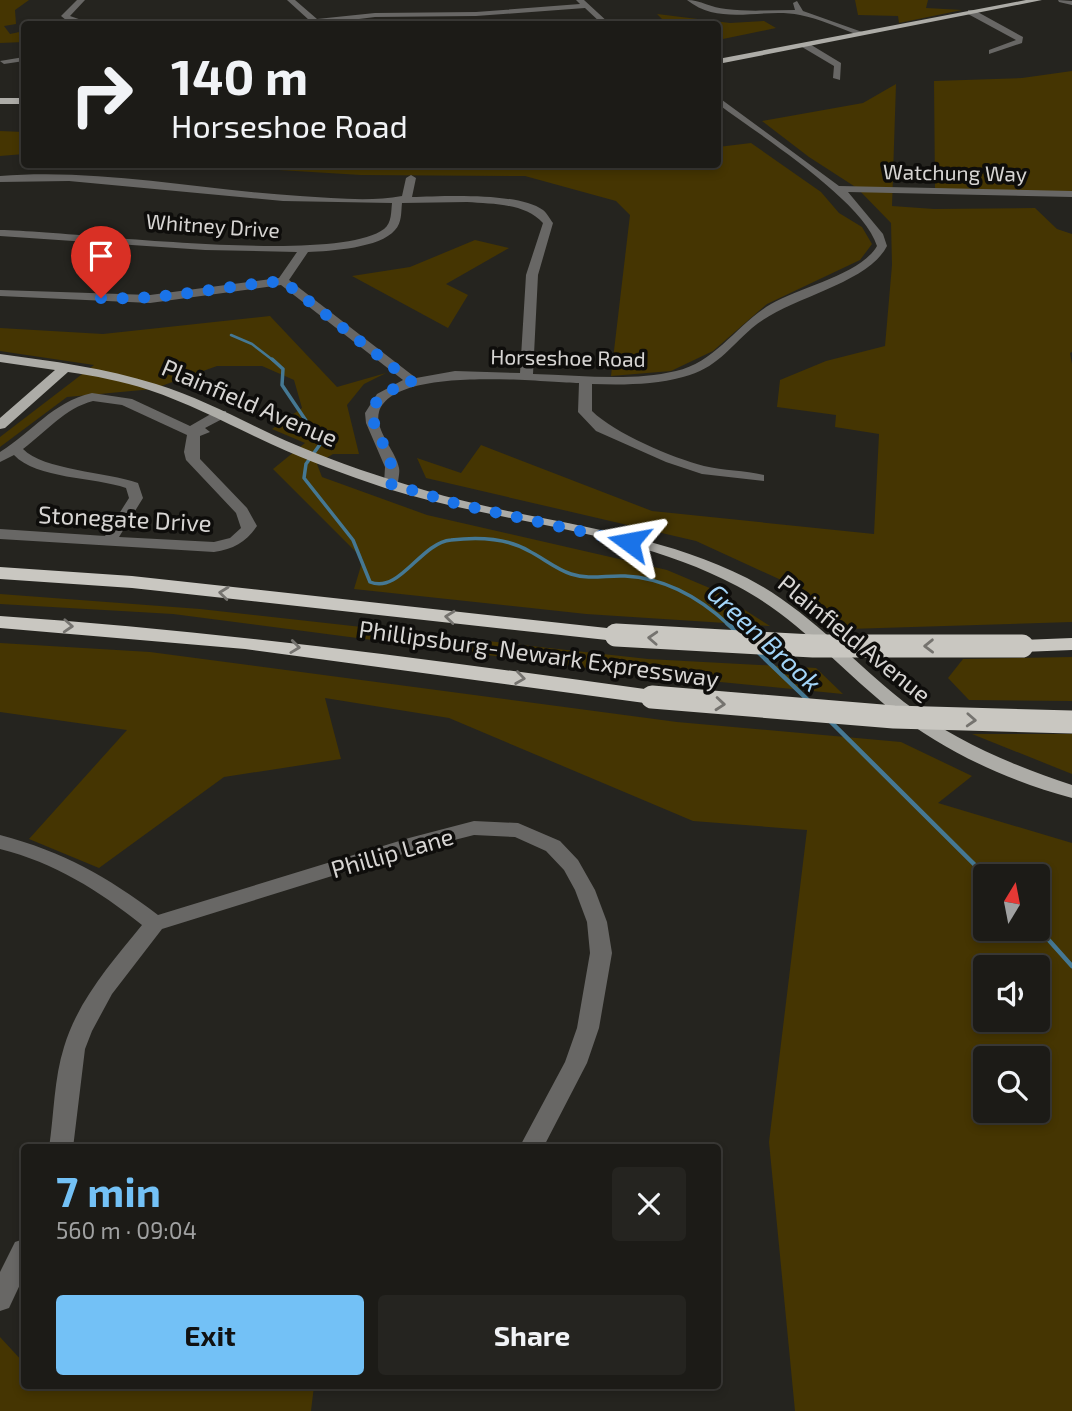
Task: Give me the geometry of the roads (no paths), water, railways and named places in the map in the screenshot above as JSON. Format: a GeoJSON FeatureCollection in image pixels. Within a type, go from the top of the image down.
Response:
{"type":"FeatureCollection","features":[{"type":"Feature","properties":{"kind":"highway","name":"Phillipsburg-Newark Expressway"},"geometry":{"type":"LineString","coordinates":[[0,573],[131,582],[616,635],[813,646],[1072,644]]}},
{"type":"Feature","properties":{"kind":"highway","name":"Phillipsburg-Newark Expressway"},"geometry":{"type":"LineString","coordinates":[[0,622],[150,632],[265,644],[652,697],[894,717],[1072,722]]}},
{"type":"Feature","properties":{"kind":"main road"},"geometry":{"type":"LineString","coordinates":[[721,61],[1038,0]]}},
{"type":"Feature","properties":{"kind":"main road"},"geometry":{"type":"LineString","coordinates":[[0,101],[21,101]]}},
{"type":"Feature","properties":{"kind":"main road","name":"Plainfield Avenue"},"geometry":{"type":"LineString","coordinates":[[0,358],[142,384],[225,416],[330,463],[391,484],[458,504],[654,547],[711,566],[746,583],[794,614],[921,724],[997,764],[1072,792]]}},
{"type":"Feature","properties":{"kind":"main road"},"geometry":{"type":"LineString","coordinates":[[0,425],[64,368]]}},
{"type":"Feature","properties":{"kind":"street"},"geometry":{"type":"LineString","coordinates":[[72,21],[65,16],[81,0]]}},
{"type":"Feature","properties":{"kind":"street"},"geometry":{"type":"LineString","coordinates":[[291,0],[314,21]]}},
{"type":"Feature","properties":{"kind":"street"},"geometry":{"type":"LineString","coordinates":[[691,0],[703,8],[722,11],[800,12],[861,33]]}},
{"type":"Feature","properties":{"kind":"street"},"geometry":{"type":"LineString","coordinates":[[796,0],[800,12]]}},
{"type":"Feature","properties":{"kind":"street"},"geometry":{"type":"LineString","coordinates":[[1062,0],[1072,3]]}},
{"type":"Feature","properties":{"kind":"street"},"geometry":{"type":"LineString","coordinates":[[332,21],[382,15],[476,14],[583,3],[603,21]]}},
{"type":"Feature","properties":{"kind":"street"},"geometry":{"type":"LineString","coordinates":[[971,12],[1020,39],[1017,43],[992,52]]}},
{"type":"Feature","properties":{"kind":"street"},"geometry":{"type":"LineString","coordinates":[[382,15],[385,21]]}},
{"type":"Feature","properties":{"kind":"street"},"geometry":{"type":"LineString","coordinates":[[805,45],[838,65],[837,78]]}},
{"type":"Feature","properties":{"kind":"street"},"geometry":{"type":"LineString","coordinates":[[4,61],[21,59]]}},
{"type":"Feature","properties":{"kind":"street","name":"Horseshoe Road"},"geometry":{"type":"LineString","coordinates":[[391,484],[392,467],[373,423],[372,414],[382,397],[412,382],[454,375],[641,381],[692,370],[717,356],[748,325],[776,306],[868,264],[880,252],[881,241],[841,192],[721,102]]}},
{"type":"Feature","properties":{"kind":"street"},"geometry":{"type":"LineString","coordinates":[[0,179],[54,177],[316,200],[508,201],[533,208],[545,216],[548,223],[531,275],[526,378]]}},
{"type":"Feature","properties":{"kind":"street","name":"Whitney Drive"},"geometry":{"type":"LineString","coordinates":[[0,233],[61,234],[258,249],[304,250],[359,244],[381,236],[393,226],[397,201],[407,198],[411,178]]}},
{"type":"Feature","properties":{"kind":"street","name":"Watchung Way"},"geometry":{"type":"LineString","coordinates":[[841,192],[1072,196]]}},
{"type":"Feature","properties":{"kind":"street"},"geometry":{"type":"LineString","coordinates":[[283,281],[304,250]]}},
{"type":"Feature","properties":{"kind":"street"},"geometry":{"type":"LineString","coordinates":[[0,293],[150,299],[283,281],[412,382]]}},
{"type":"Feature","properties":{"kind":"street"},"geometry":{"type":"LineString","coordinates":[[586,380],[585,412],[601,428],[702,471],[759,478]]}},
{"type":"Feature","properties":{"kind":"street"},"geometry":{"type":"LineString","coordinates":[[0,458],[16,449],[67,406],[90,398],[110,397],[130,401],[194,433],[203,432],[225,416]]}},
{"type":"Feature","properties":{"kind":"street","name":"Stonegate Drive"},"geometry":{"type":"LineString","coordinates":[[0,534],[214,547],[233,543],[242,538],[250,526],[242,511],[193,460],[191,452],[194,433]]}},
{"type":"Feature","properties":{"kind":"street"},"geometry":{"type":"LineString","coordinates":[[16,449],[26,460],[36,465],[114,478],[133,486],[135,498],[109,541]]}},
{"type":"Feature","properties":{"kind":"street","name":"Phillip Lane"},"geometry":{"type":"LineString","coordinates":[[155,924],[416,843],[474,828],[518,830],[553,846],[571,865],[585,890],[597,922],[601,953],[588,1028],[576,1063],[533,1144]]}},
{"type":"Feature","properties":{"kind":"street"},"geometry":{"type":"LineString","coordinates":[[0,842],[43,854],[71,866],[155,924],[104,988],[81,1030],[74,1049],[62,1144]]}},
{"type":"Feature","properties":{"kind":"street"},"geometry":{"type":"LineString","coordinates":[[0,1298],[13,1264]]}},
{"type":"Feature","properties":{"kind":"waterway","name":"Green Brook"},"geometry":{"type":"LineString","coordinates":[[231,335],[252,344],[274,361]]}},
{"type":"Feature","properties":{"kind":"waterway","name":"Green Brook"},"geometry":{"type":"LineString","coordinates":[[272,359],[283,369],[282,385],[321,443],[306,464],[304,478],[353,540],[370,582],[381,584],[391,581],[440,543],[461,539],[491,539],[511,543],[578,576],[625,576],[668,585],[694,598],[729,625]]}},
{"type":"Feature","properties":{"kind":"waterway","name":"Green Brook"},"geometry":{"type":"LineString","coordinates":[[727,623],[737,632]]}},
{"type":"Feature","properties":{"kind":"waterway","name":"Green Brook"},"geometry":{"type":"LineString","coordinates":[[756,650],[810,702]]}},
{"type":"Feature","properties":{"kind":"waterway","name":"Green Brook"},"geometry":{"type":"LineString","coordinates":[[829,720],[974,864]]}},
{"type":"Feature","properties":{"kind":"waterway","name":"Green Brook"},"geometry":{"type":"LineString","coordinates":[[1050,941],[1072,966]]}}]}
